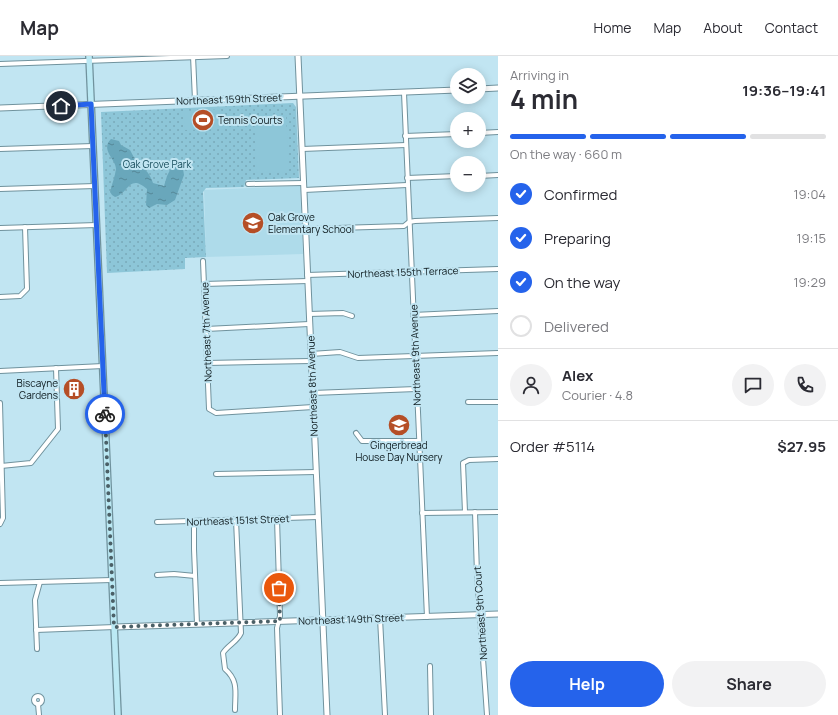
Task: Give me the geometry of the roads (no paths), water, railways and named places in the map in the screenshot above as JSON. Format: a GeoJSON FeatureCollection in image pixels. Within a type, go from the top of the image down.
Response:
{"type":"FeatureCollection","features":[{"type":"Feature","properties":{"kind":"main road"},"geometry":{"type":"LineString","coordinates":[[90,59],[118,715]]}},
{"type":"Feature","properties":{"kind":"street"},"geometry":{"type":"LineString","coordinates":[[0,64],[90,59],[227,56]]}},
{"type":"Feature","properties":{"kind":"street","name":"Northeast 8th Avenue"},"geometry":{"type":"LineString","coordinates":[[298,56],[327,715]]}},
{"type":"Feature","properties":{"kind":"street"},"geometry":{"type":"LineString","coordinates":[[193,57],[195,100]]}},
{"type":"Feature","properties":{"kind":"street"},"geometry":{"type":"LineString","coordinates":[[486,89],[498,88]]}},
{"type":"Feature","properties":{"kind":"street","name":"Northeast 159th Street"},"geometry":{"type":"LineString","coordinates":[[0,108],[450,90]]}},
{"type":"Feature","properties":{"kind":"street","name":"Northeast 9th Avenue"},"geometry":{"type":"LineString","coordinates":[[404,93],[418,441],[427,617]]}},
{"type":"Feature","properties":{"kind":"street"},"geometry":{"type":"LineString","coordinates":[[486,133],[498,132]]}},
{"type":"Feature","properties":{"kind":"street"},"geometry":{"type":"LineString","coordinates":[[405,136],[450,134]]}},
{"type":"Feature","properties":{"kind":"street"},"geometry":{"type":"LineString","coordinates":[[302,149],[406,145]]}},
{"type":"Feature","properties":{"kind":"street"},"geometry":{"type":"LineString","coordinates":[[0,149],[93,146]]}},
{"type":"Feature","properties":{"kind":"street"},"geometry":{"type":"LineString","coordinates":[[486,176],[498,175]]}},
{"type":"Feature","properties":{"kind":"street"},"geometry":{"type":"LineString","coordinates":[[407,178],[450,176]]}},
{"type":"Feature","properties":{"kind":"street"},"geometry":{"type":"LineString","coordinates":[[248,184],[303,183]]}},
{"type":"Feature","properties":{"kind":"street"},"geometry":{"type":"LineString","coordinates":[[304,190],[407,185]]}},
{"type":"Feature","properties":{"kind":"street"},"geometry":{"type":"LineString","coordinates":[[0,189],[95,186]]}},
{"type":"Feature","properties":{"kind":"street"},"geometry":{"type":"LineString","coordinates":[[305,229],[404,226],[409,222],[498,218]]}},
{"type":"Feature","properties":{"kind":"street"},"geometry":{"type":"LineString","coordinates":[[0,228],[97,224]]}},
{"type":"Feature","properties":{"kind":"street"},"geometry":{"type":"LineString","coordinates":[[0,297],[20,296],[27,290],[26,227]]}},
{"type":"Feature","properties":{"kind":"street","name":"Northeast 7th Avenue"},"geometry":{"type":"LineString","coordinates":[[203,262],[209,409],[216,413],[313,407]]}},
{"type":"Feature","properties":{"kind":"street","name":"Northeast 155th Terrace"},"geometry":{"type":"LineString","coordinates":[[307,275],[498,268]]}},
{"type":"Feature","properties":{"kind":"street"},"geometry":{"type":"LineString","coordinates":[[204,284],[308,281]]}},
{"type":"Feature","properties":{"kind":"street"},"geometry":{"type":"LineString","coordinates":[[414,315],[498,311]]}},
{"type":"Feature","properties":{"kind":"street"},"geometry":{"type":"LineString","coordinates":[[309,314],[343,313],[352,316]]}},
{"type":"Feature","properties":{"kind":"street"},"geometry":{"type":"LineString","coordinates":[[206,329],[309,324]]}},
{"type":"Feature","properties":{"kind":"street"},"geometry":{"type":"LineString","coordinates":[[311,354],[340,352],[358,358],[498,353]]}},
{"type":"Feature","properties":{"kind":"street"},"geometry":{"type":"LineString","coordinates":[[207,363],[311,360]]}},
{"type":"Feature","properties":{"kind":"street"},"geometry":{"type":"LineString","coordinates":[[0,371],[103,366]]}},
{"type":"Feature","properties":{"kind":"street"},"geometry":{"type":"LineString","coordinates":[[1,466],[31,463],[58,429],[56,368]]}},
{"type":"Feature","properties":{"kind":"street"},"geometry":{"type":"LineString","coordinates":[[313,393],[416,389]]}},
{"type":"Feature","properties":{"kind":"street"},"geometry":{"type":"LineString","coordinates":[[468,402],[498,402]]}},
{"type":"Feature","properties":{"kind":"street"},"geometry":{"type":"LineString","coordinates":[[0,403],[3,518],[0,524]]}},
{"type":"Feature","properties":{"kind":"street"},"geometry":{"type":"LineString","coordinates":[[356,433],[362,441],[418,441]]}},
{"type":"Feature","properties":{"kind":"street"},"geometry":{"type":"LineString","coordinates":[[465,512],[463,463],[469,460],[498,459]]}},
{"type":"Feature","properties":{"kind":"street"},"geometry":{"type":"LineString","coordinates":[[216,474],[316,472]]}},
{"type":"Feature","properties":{"kind":"street","name":"Northeast 9th Court"},"geometry":{"type":"LineString","coordinates":[[475,512],[477,574],[487,715]]}},
{"type":"Feature","properties":{"kind":"street"},"geometry":{"type":"LineString","coordinates":[[422,513],[498,512]]}},
{"type":"Feature","properties":{"kind":"street","name":"Northeast 151st Street"},"geometry":{"type":"LineString","coordinates":[[157,522],[318,517]]}},
{"type":"Feature","properties":{"kind":"street"},"geometry":{"type":"LineString","coordinates":[[277,519],[280,621],[277,628],[280,715]]}},
{"type":"Feature","properties":{"kind":"street"},"geometry":{"type":"LineString","coordinates":[[235,710],[235,681],[233,676],[225,669],[223,653],[227,647],[239,639],[241,633],[236,520]]}},
{"type":"Feature","properties":{"kind":"street"},"geometry":{"type":"LineString","coordinates":[[194,522],[197,624]]}},
{"type":"Feature","properties":{"kind":"street"},"geometry":{"type":"LineString","coordinates":[[157,575],[174,574],[195,576]]}},
{"type":"Feature","properties":{"kind":"street"},"geometry":{"type":"LineString","coordinates":[[0,584],[112,580]]}},
{"type":"Feature","properties":{"kind":"street"},"geometry":{"type":"LineString","coordinates":[[37,649],[35,600],[40,582]]}},
{"type":"Feature","properties":{"kind":"street","name":"Northeast 149th Street"},"geometry":{"type":"LineString","coordinates":[[36,630],[498,614]]}},
{"type":"Feature","properties":{"kind":"street"},"geometry":{"type":"LineString","coordinates":[[380,618],[385,715]]}},
{"type":"Feature","properties":{"kind":"street"},"geometry":{"type":"LineString","coordinates":[[430,666],[431,715]]}},
{"type":"Feature","properties":{"kind":"street"},"geometry":{"type":"LineString","coordinates":[[38,704],[39,715]]}},
{"type":"Feature","properties":{"kind":"water"},"geometry":{"type":"Polygon","coordinates":[[[111,139],[119,141],[121,145],[130,150],[139,167],[148,173],[153,183],[164,186],[171,168],[176,167],[183,169],[184,175],[175,200],[167,205],[157,204],[149,208],[146,205],[147,189],[136,183],[133,183],[120,195],[115,197],[112,195],[110,192],[116,169],[107,147],[111,139]]]}},
{"type":"Feature","properties":{"kind":"place","name":"Tennis Courts"},"geometry":{"type":"Point","coordinates":[203,120]}},
{"type":"Feature","properties":{"kind":"place","name":"Oak Grove Elementary School"},"geometry":{"type":"Point","coordinates":[253,223]}},
{"type":"Feature","properties":{"kind":"place","name":"Biscayne Gardens"},"geometry":{"type":"Point","coordinates":[74,389]}},
{"type":"Feature","properties":{"kind":"place","name":"Gingerbread House Day Nursery"},"geometry":{"type":"Point","coordinates":[399,425]}},
{"type":"Feature","properties":{"kind":"park label","name":"Oak Grove Park"},"geometry":{"type":"Point","coordinates":[157,164]}}]}
